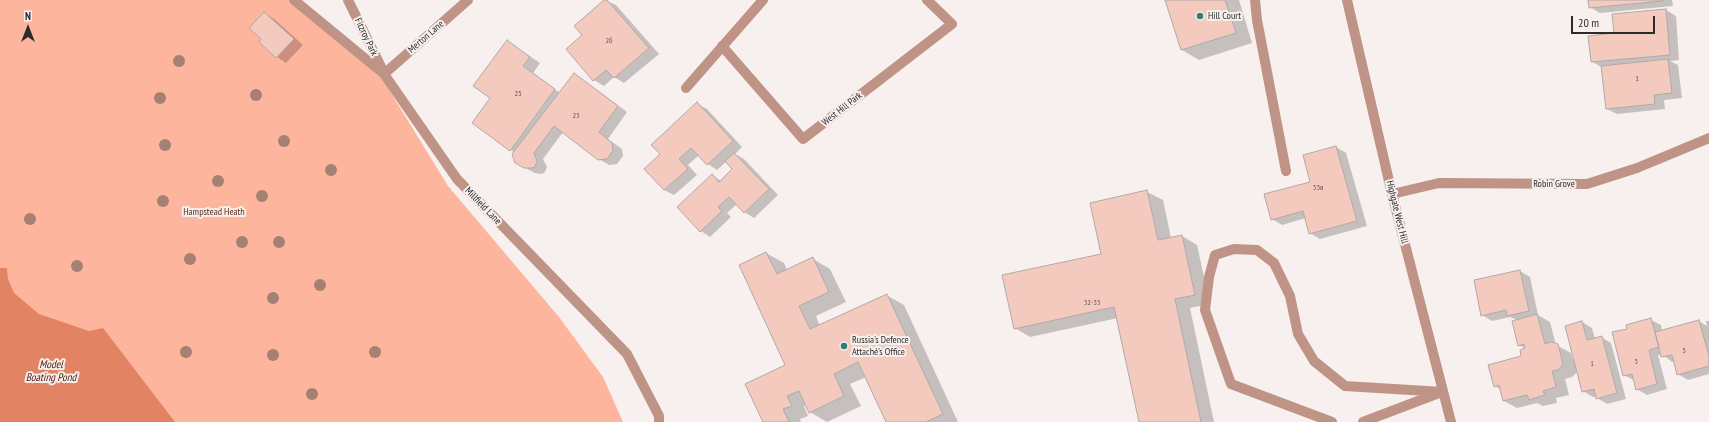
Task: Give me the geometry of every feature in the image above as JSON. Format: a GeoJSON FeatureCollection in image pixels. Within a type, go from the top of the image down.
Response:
{"type":"FeatureCollection","features":[{"type":"Feature","properties":{"kind":"street","name":"Millfield Lane"},"geometry":{"type":"LineString","coordinates":[[294,0],[384,74],[457,179],[627,354],[659,416],[659,422]]}},
{"type":"Feature","properties":{"kind":"street","name":"Fitzroy Park"},"geometry":{"type":"LineString","coordinates":[[348,0],[384,74]]}},
{"type":"Feature","properties":{"kind":"street","name":"Merton Lane"},"geometry":{"type":"LineString","coordinates":[[384,74],[468,0]]}},
{"type":"Feature","properties":{"kind":"street"},"geometry":{"type":"LineString","coordinates":[[686,88],[763,0]]}},
{"type":"Feature","properties":{"kind":"street","name":"West Hill Park"},"geometry":{"type":"LineString","coordinates":[[722,46],[803,139],[952,24],[927,0]]}},
{"type":"Feature","properties":{"kind":"street"},"geometry":{"type":"LineString","coordinates":[[1255,0],[1257,20],[1286,171]]}},
{"type":"Feature","properties":{"kind":"street","name":"Highgate West Hill"},"geometry":{"type":"LineString","coordinates":[[1347,0],[1392,194],[1451,422]]}},
{"type":"Feature","properties":{"kind":"street","name":"Robin Grove"},"geometry":{"type":"LineString","coordinates":[[1392,194],[1439,183],[1587,184],[1637,168],[1709,138]]}},
{"type":"Feature","properties":{"kind":"street"},"geometry":{"type":"LineString","coordinates":[[1332,422],[1231,384],[1205,310],[1209,277],[1216,255],[1234,249],[1257,250],[1274,263],[1290,296],[1298,334],[1314,361],[1345,386],[1443,392]]}},
{"type":"Feature","properties":{"kind":"street"},"geometry":{"type":"LineString","coordinates":[[1362,422],[1443,392]]}},
{"type":"Feature","properties":{"kind":"green space","name":"Hampstead Heath"},"geometry":{"type":"Polygon","coordinates":[[[0,0],[294,0],[383,80],[448,186],[559,317],[603,377],[623,422],[0,422],[0,0]]]}},
{"type":"Feature","properties":{"kind":"water","name":"Model Boating Pond"},"geometry":{"type":"Polygon","coordinates":[[[0,268],[7,268],[8,279],[14,293],[39,314],[89,331],[103,328],[175,422],[0,422],[0,268]]]}},
{"type":"Feature","properties":{"kind":"building"},"geometry":{"type":"Polygon","coordinates":[[[604,0],[607,0],[649,48],[614,78],[606,70],[593,81],[566,49],[582,35],[574,26],[604,0]]]}},
{"type":"Feature","properties":{"kind":"building","name":"Hill Court"},"geometry":{"type":"Polygon","coordinates":[[[1165,0],[1225,0],[1236,33],[1181,50],[1165,0]]]}},
{"type":"Feature","properties":{"kind":"building"},"geometry":{"type":"Polygon","coordinates":[[[1588,0],[1663,0],[1663,1],[1589,8],[1588,0]]]}},
{"type":"Feature","properties":{"kind":"building"},"geometry":{"type":"Polygon","coordinates":[[[1666,9],[1670,55],[1591,62],[1588,36],[1614,33],[1612,14],[1666,9]]]}},
{"type":"Feature","properties":{"kind":"building"},"geometry":{"type":"Polygon","coordinates":[[[264,12],[294,39],[276,58],[259,42],[261,39],[249,28],[264,12]]]}},
{"type":"Feature","properties":{"kind":"building"},"geometry":{"type":"Polygon","coordinates":[[[507,40],[530,57],[523,66],[555,89],[510,151],[472,123],[490,98],[473,86],[507,40]]]}},
{"type":"Feature","properties":{"kind":"building"},"geometry":{"type":"Polygon","coordinates":[[[1668,59],[1672,93],[1654,95],[1655,104],[1606,109],[1601,66],[1668,59]]]}},
{"type":"Feature","properties":{"kind":"building"},"geometry":{"type":"Polygon","coordinates":[[[574,73],[618,106],[599,132],[612,143],[613,151],[607,159],[598,160],[554,126],[534,153],[537,161],[535,167],[524,168],[515,163],[512,154],[574,73]]]}},
{"type":"Feature","properties":{"kind":"building"},"geometry":{"type":"Polygon","coordinates":[[[697,102],[733,141],[707,165],[691,148],[679,159],[688,169],[664,190],[644,169],[660,154],[651,145],[697,102]]]}},
{"type":"Feature","properties":{"kind":"building"},"geometry":{"type":"Polygon","coordinates":[[[1336,146],[1357,221],[1309,234],[1303,211],[1271,220],[1264,194],[1310,182],[1303,155],[1336,146]]]}},
{"type":"Feature","properties":{"kind":"building"},"geometry":{"type":"Polygon","coordinates":[[[734,153],[769,189],[744,213],[729,197],[718,207],[722,211],[700,232],[677,207],[712,174],[719,182],[732,169],[725,161],[734,153]]]}},
{"type":"Feature","properties":{"kind":"building"},"geometry":{"type":"Polygon","coordinates":[[[1147,190],[1158,240],[1182,235],[1195,295],[1175,299],[1201,422],[1139,422],[1114,307],[1014,329],[1002,275],[1101,254],[1090,203],[1147,190]]]}},
{"type":"Feature","properties":{"kind":"building","name":"Russia's Defence Attaché's Office"},"geometry":{"type":"Polygon","coordinates":[[[766,252],[777,274],[813,257],[829,292],[799,306],[810,329],[887,294],[943,414],[926,422],[886,422],[858,362],[834,374],[844,396],[809,413],[799,391],[787,396],[792,406],[783,409],[789,422],[763,422],[745,384],[785,365],[739,265],[766,252]]]}},
{"type":"Feature","properties":{"kind":"building"},"geometry":{"type":"Polygon","coordinates":[[[1520,270],[1529,311],[1507,316],[1506,310],[1481,316],[1474,280],[1520,270]]]}},
{"type":"Feature","properties":{"kind":"building"},"geometry":{"type":"Polygon","coordinates":[[[1537,314],[1545,344],[1551,342],[1558,344],[1563,364],[1558,370],[1552,371],[1556,387],[1543,391],[1545,395],[1529,400],[1527,395],[1503,401],[1499,385],[1494,387],[1488,365],[1521,356],[1520,350],[1525,348],[1524,344],[1518,346],[1512,321],[1537,314]]]}},
{"type":"Feature","properties":{"kind":"building"},"geometry":{"type":"Polygon","coordinates":[[[1651,318],[1659,347],[1649,350],[1657,384],[1636,390],[1632,374],[1623,376],[1612,332],[1627,329],[1626,325],[1651,318]]]}},
{"type":"Feature","properties":{"kind":"building"},"geometry":{"type":"Polygon","coordinates":[[[1699,320],[1709,356],[1709,366],[1677,375],[1672,355],[1661,357],[1655,332],[1699,320]]]}},
{"type":"Feature","properties":{"kind":"building"},"geometry":{"type":"Polygon","coordinates":[[[1582,321],[1587,340],[1602,336],[1617,393],[1596,399],[1594,389],[1582,392],[1565,326],[1582,321]]]}},
{"type":"Feature","properties":{"kind":"place","name":"Hill Court"},"geometry":{"type":"Point","coordinates":[1200,16]}},
{"type":"Feature","properties":{"kind":"place","name":"Russia's Defence Attaché's Office"},"geometry":{"type":"Point","coordinates":[844,346]}}]}
